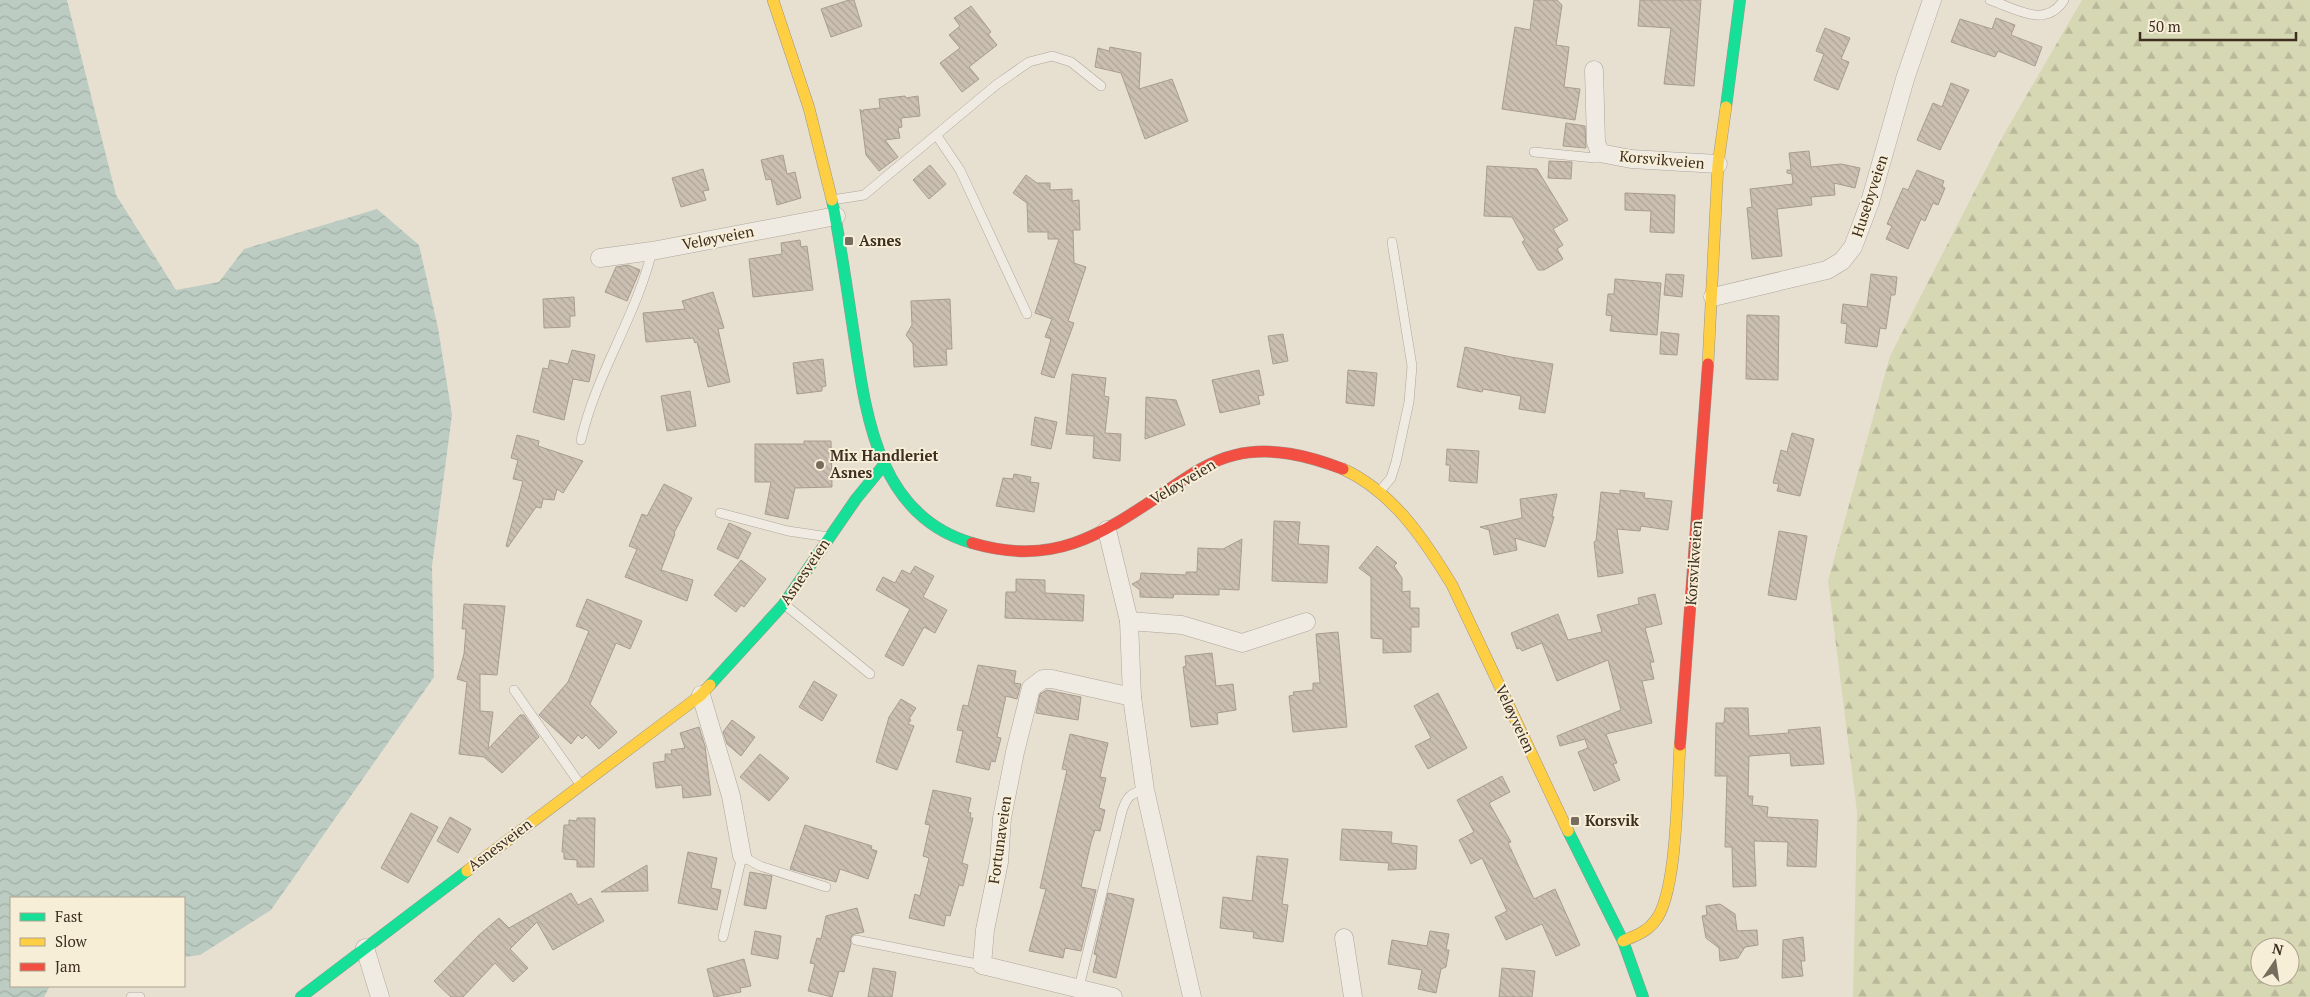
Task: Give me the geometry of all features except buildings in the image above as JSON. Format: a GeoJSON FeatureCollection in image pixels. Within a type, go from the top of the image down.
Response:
{"type":"FeatureCollection","features":[{"type":"Feature","properties":{"kind":"street","name":"Veløyveien"},"geometry":{"type":"LineString","coordinates":[[773,0],[820,143],[834,208],[873,442],[883,466],[897,488],[917,511],[942,531],[969,543],[1007,553],[1039,553],[1073,545],[1107,530],[1215,461],[1243,452],[1271,451],[1327,462],[1353,474],[1380,491],[1397,507],[1430,548],[1452,585],[1564,822],[1623,941],[1643,997]]}},
{"type":"Feature","properties":{"kind":"street","name":"Korsvikveien"},"geometry":{"type":"LineString","coordinates":[[1623,941],[1646,931],[1658,918],[1666,899],[1674,829],[1713,296],[1718,164],[1740,0]]}},
{"type":"Feature","properties":{"kind":"street","name":"Husebyveien"},"geometry":{"type":"LineString","coordinates":[[1713,296],[1827,270],[1842,261],[1853,247],[1870,202],[1905,78],[1932,0]]}},
{"type":"Feature","properties":{"kind":"street","name":"Korsvikveien"},"geometry":{"type":"LineString","coordinates":[[1594,70],[1596,142],[1600,153],[1631,159],[1718,164]]}},
{"type":"Feature","properties":{"kind":"street","name":"Veløyveien"},"geometry":{"type":"LineString","coordinates":[[600,258],[652,251],[834,208]]}},
{"type":"Feature","properties":{"kind":"street","name":"Asnesveien"},"geometry":{"type":"LineString","coordinates":[[301,997],[701,694],[753,642],[784,604],[864,487],[883,466]]}},
{"type":"Feature","properties":{"kind":"street"},"geometry":{"type":"LineString","coordinates":[[1107,530],[1129,621],[1132,697],[1145,790],[1192,997]]}},
{"type":"Feature","properties":{"kind":"street"},"geometry":{"type":"LineString","coordinates":[[1129,621],[1182,625],[1242,643],[1306,622]]}},
{"type":"Feature","properties":{"kind":"street","name":"Fortunaveien"},"geometry":{"type":"LineString","coordinates":[[982,965],[985,930],[998,862],[1002,818],[1015,752],[1031,688],[1042,678],[1132,697]]}},
{"type":"Feature","properties":{"kind":"street"},"geometry":{"type":"LineString","coordinates":[[701,694],[731,796],[742,856]]}},
{"type":"Feature","properties":{"kind":"street"},"geometry":{"type":"LineString","coordinates":[[1344,938],[1353,997]]}},
{"type":"Feature","properties":{"kind":"street"},"geometry":{"type":"LineString","coordinates":[[365,948],[380,997]]}},
{"type":"Feature","properties":{"kind":"street"},"geometry":{"type":"LineString","coordinates":[[982,965],[1113,997]]}},
{"type":"Feature","properties":{"kind":"lane"},"geometry":{"type":"LineString","coordinates":[[1990,0],[2040,17],[2052,14],[2064,0]]}},
{"type":"Feature","properties":{"kind":"lane"},"geometry":{"type":"LineString","coordinates":[[834,208],[864,195],[996,85],[1029,62],[1052,56],[1071,62],[1101,86]]}},
{"type":"Feature","properties":{"kind":"lane"},"geometry":{"type":"LineString","coordinates":[[937,136],[960,170],[1027,314]]}},
{"type":"Feature","properties":{"kind":"lane"},"geometry":{"type":"LineString","coordinates":[[1534,152],[1595,158],[1600,153]]}},
{"type":"Feature","properties":{"kind":"lane"},"geometry":{"type":"LineString","coordinates":[[1380,491],[1390,478],[1396,462],[1409,402],[1412,366],[1392,242]]}},
{"type":"Feature","properties":{"kind":"lane"},"geometry":{"type":"LineString","coordinates":[[581,440],[607,367],[645,280],[652,251]]}},
{"type":"Feature","properties":{"kind":"lane"},"geometry":{"type":"LineString","coordinates":[[720,513],[788,531],[829,537]]}},
{"type":"Feature","properties":{"kind":"lane"},"geometry":{"type":"LineString","coordinates":[[784,604],[870,674]]}},
{"type":"Feature","properties":{"kind":"lane"},"geometry":{"type":"LineString","coordinates":[[514,690],[580,784]]}},
{"type":"Feature","properties":{"kind":"lane"},"geometry":{"type":"LineString","coordinates":[[1080,989],[1122,811],[1127,797],[1132,793],[1145,790]]}},
{"type":"Feature","properties":{"kind":"lane"},"geometry":{"type":"LineString","coordinates":[[723,937],[742,856],[760,866],[826,887]]}},
{"type":"Feature","properties":{"kind":"lane"},"geometry":{"type":"LineString","coordinates":[[856,940],[982,965]]}},
{"type":"Feature","properties":{"kind":"lane"},"geometry":{"type":"LineString","coordinates":[[131,997],[140,997]]}},
{"type":"Feature","properties":{"kind":"green space"},"geometry":{"type":"Polygon","coordinates":[[[2082,0],[2310,0],[2310,997],[1853,997],[1857,812],[1828,581],[1890,356],[2004,134],[2082,0]]]}},
{"type":"Feature","properties":{"kind":"water"},"geometry":{"type":"Polygon","coordinates":[[[0,0],[67,0],[116,195],[176,290],[219,282],[244,249],[377,209],[419,245],[438,328],[452,415],[432,566],[434,677],[271,910],[200,955],[185,957],[185,897],[10,897],[10,987],[49,987],[44,997],[0,997],[0,0]]]}},
{"type":"Feature","properties":{"kind":"traffic: fast"},"geometry":{"type":"LineString","coordinates":[[1726,107],[1740,0]]}},
{"type":"Feature","properties":{"kind":"traffic: fast"},"geometry":{"type":"LineString","coordinates":[[832,200],[864,398],[882,459],[897,487],[916,510],[940,530],[972,543]]}},
{"type":"Feature","properties":{"kind":"traffic: fast"},"geometry":{"type":"LineString","coordinates":[[710,685],[783,605],[856,499],[883,466]]}},
{"type":"Feature","properties":{"kind":"traffic: fast"},"geometry":{"type":"LineString","coordinates":[[1568,831],[1623,941],[1643,997]]}},
{"type":"Feature","properties":{"kind":"traffic: fast"},"geometry":{"type":"LineString","coordinates":[[301,997],[467,871]]}},
{"type":"Feature","properties":{"kind":"traffic: slow"},"geometry":{"type":"LineString","coordinates":[[773,0],[809,108],[832,200]]}},
{"type":"Feature","properties":{"kind":"traffic: slow"},"geometry":{"type":"LineString","coordinates":[[1708,364],[1718,164],[1726,107]]}},
{"type":"Feature","properties":{"kind":"traffic: slow"},"geometry":{"type":"LineString","coordinates":[[1343,469],[1377,490],[1406,518],[1452,585],[1568,831]]}},
{"type":"Feature","properties":{"kind":"traffic: slow"},"geometry":{"type":"LineString","coordinates":[[467,871],[701,695],[710,685]]}},
{"type":"Feature","properties":{"kind":"traffic: slow"},"geometry":{"type":"LineString","coordinates":[[1623,941],[1648,928],[1655,921],[1663,907],[1675,838],[1680,745]]}},
{"type":"Feature","properties":{"kind":"traffic: jam"},"geometry":{"type":"LineString","coordinates":[[1680,745],[1708,364]]}},
{"type":"Feature","properties":{"kind":"traffic: jam"},"geometry":{"type":"LineString","coordinates":[[972,543],[1001,550],[1027,551],[1051,549],[1074,543],[1118,522],[1198,470],[1216,461],[1249,452],[1276,452],[1303,456],[1343,469]]}},
{"type":"Feature","properties":{"kind":"place","name":"Asnes"},"geometry":{"type":"Point","coordinates":[849,241]}},
{"type":"Feature","properties":{"kind":"place","name":"Mix Handleriet Asnes"},"geometry":{"type":"Point","coordinates":[820,465]}},
{"type":"Feature","properties":{"kind":"place","name":"Korsvik"},"geometry":{"type":"Point","coordinates":[1575,821]}}]}
